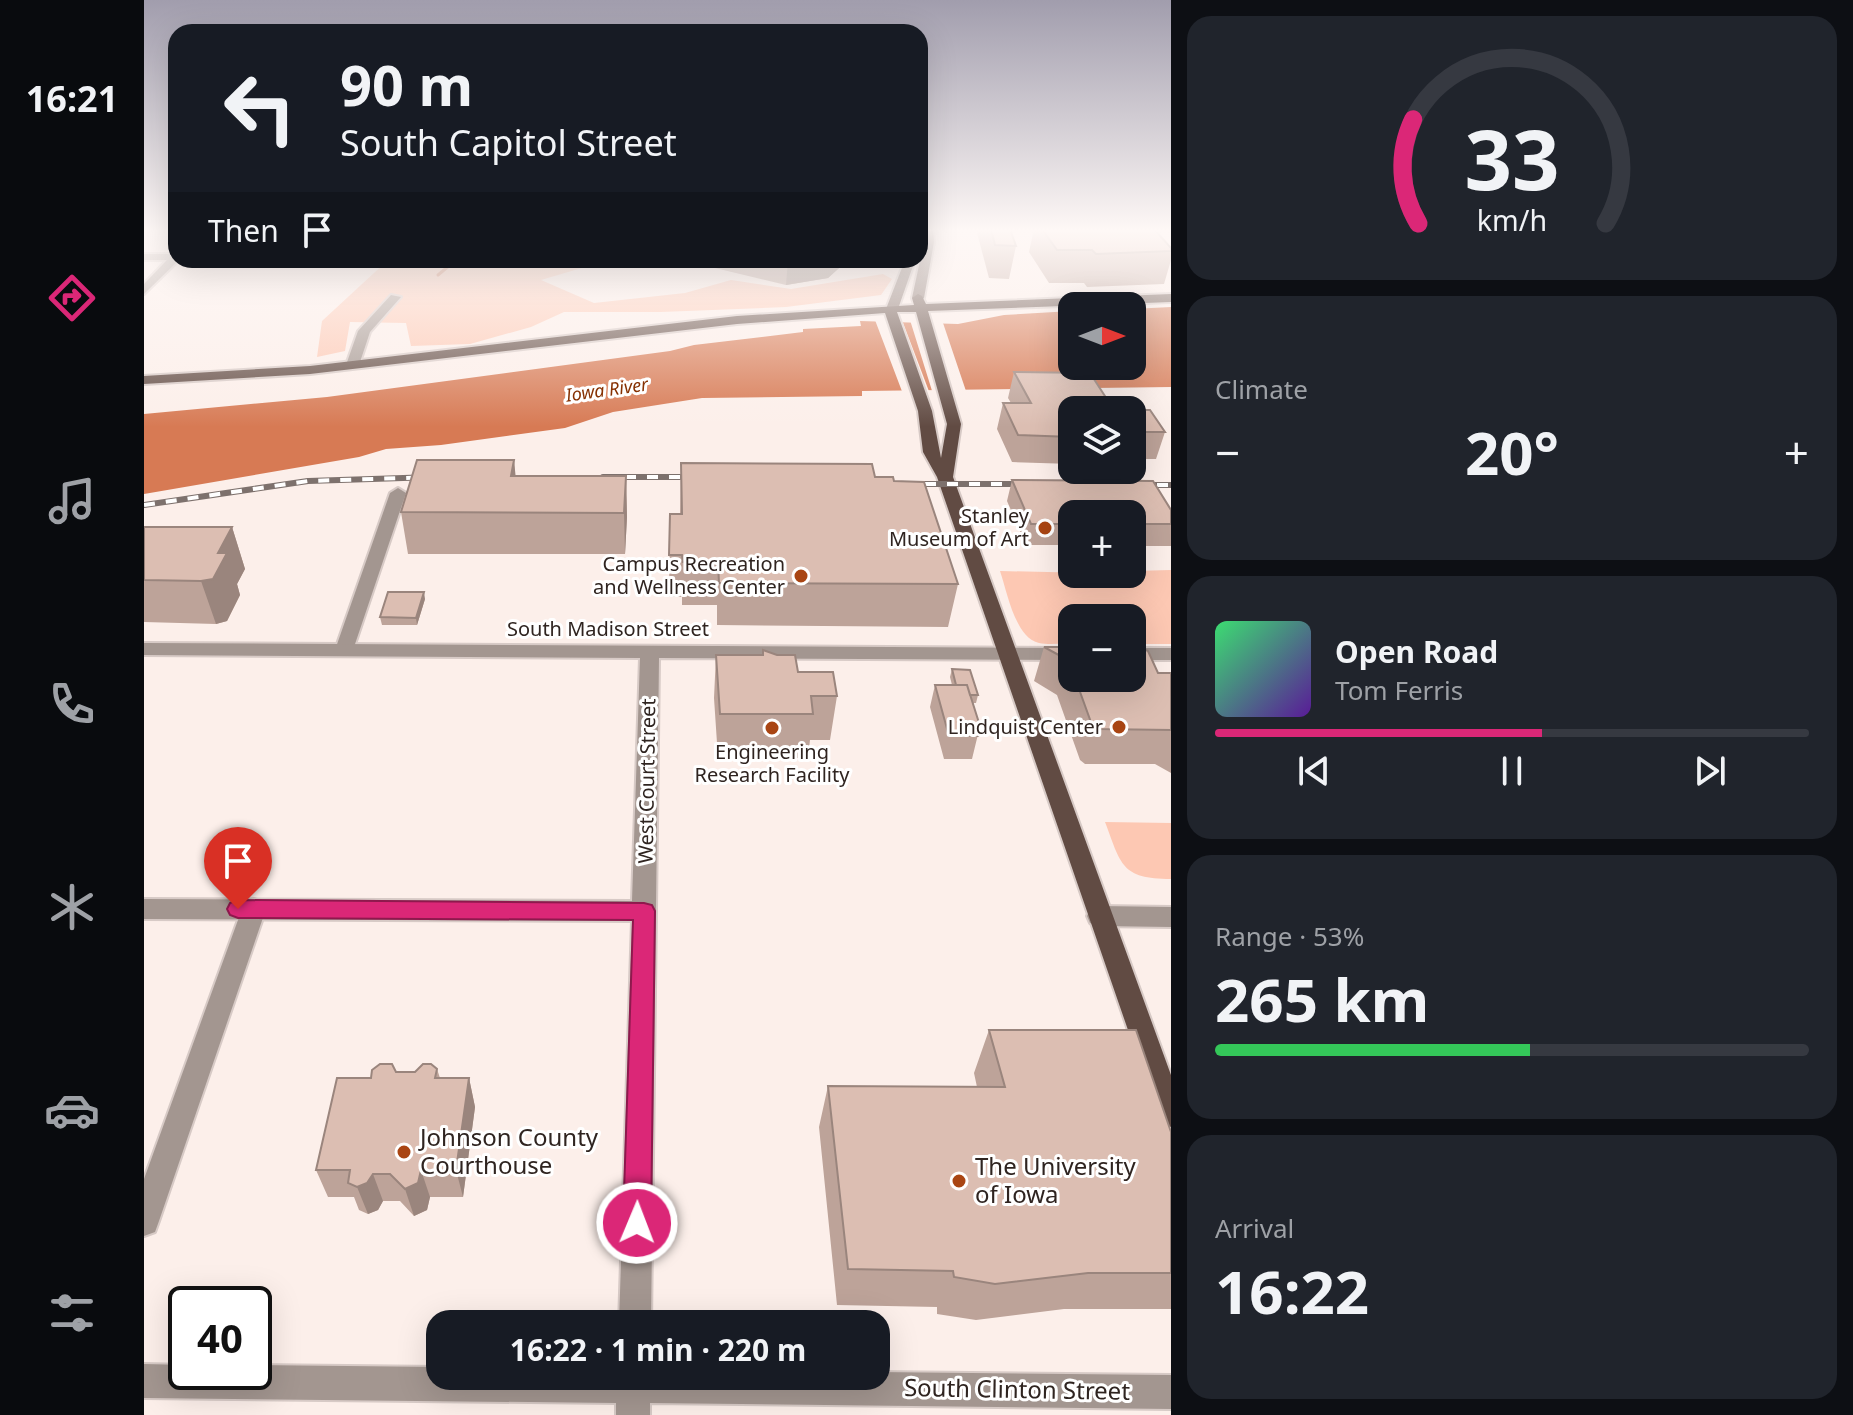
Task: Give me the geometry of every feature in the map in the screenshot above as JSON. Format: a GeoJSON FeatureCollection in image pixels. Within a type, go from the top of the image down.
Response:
{"type":"FeatureCollection","features":[{"type":"Feature","properties":{"kind":"main road"},"geometry":{"type":"LineString","coordinates":[[898,295],[893,309],[921,398],[930,452],[945,477],[1171,1114]]}},
{"type":"Feature","properties":{"kind":"main road"},"geometry":{"type":"LineString","coordinates":[[922,295],[920,308],[949,398],[954,424],[945,477]]}},
{"type":"Feature","properties":{"kind":"main road"},"geometry":{"type":"LineString","coordinates":[[144,380],[239,377],[737,320],[1170,295]]}},
{"type":"Feature","properties":{"kind":"main road"},"geometry":{"type":"LineString","coordinates":[[144,387],[225,381],[239,377]]}},
{"type":"Feature","properties":{"kind":"street"},"geometry":{"type":"LineString","coordinates":[[353,365],[364,331],[395,297]]}},
{"type":"Feature","properties":{"kind":"street"},"geometry":{"type":"LineString","coordinates":[[344,650],[398,493]]}},
{"type":"Feature","properties":{"kind":"street","name":"South Madison Street"},"geometry":{"type":"LineString","coordinates":[[144,649],[1058,654]]}},
{"type":"Feature","properties":{"kind":"street","name":"West Court Street"},"geometry":{"type":"LineString","coordinates":[[635,1310],[650,652]]}},
{"type":"Feature","properties":{"kind":"street"},"geometry":{"type":"LineString","coordinates":[[1146,654],[1171,654]]}},
{"type":"Feature","properties":{"kind":"street"},"geometry":{"type":"LineString","coordinates":[[144,909],[644,911]]}},
{"type":"Feature","properties":{"kind":"street"},"geometry":{"type":"LineString","coordinates":[[144,1221],[254,909]]}},
{"type":"Feature","properties":{"kind":"street"},"geometry":{"type":"LineString","coordinates":[[1099,916],[1171,917]]}},
{"type":"Feature","properties":{"kind":"street","name":"South Clinton Street"},"geometry":{"type":"LineString","coordinates":[[144,1381],[634,1392],[1171,1392]]}},
{"type":"Feature","properties":{"kind":"shaded area"},"geometry":{"type":"Polygon","coordinates":[[[350,295],[576,295],[594,303],[666,295],[881,295],[786,307],[564,312],[531,327],[470,344],[411,346],[406,323],[350,322],[345,351],[317,357],[322,321],[350,295]]]}},
{"type":"Feature","properties":{"kind":"shaded area"},"geometry":{"type":"Polygon","coordinates":[[[1171,570],[1171,644],[1146,644],[1146,604],[1058,604],[1058,644],[1039,643],[1031,639],[1018,623],[1000,571],[1058,572],[1058,588],[1146,588],[1146,571],[1171,570]]]}},
{"type":"Feature","properties":{"kind":"shaded area"},"geometry":{"type":"Polygon","coordinates":[[[1105,822],[1171,823],[1171,879],[1142,876],[1125,866],[1105,822]]]}},
{"type":"Feature","properties":{"kind":"water","name":"Iowa River"},"geometry":{"type":"Polygon","coordinates":[[[1171,307],[1171,387],[862,391],[862,396],[702,398],[613,412],[565,428],[441,445],[386,449],[359,457],[144,494],[144,414],[327,397],[803,332],[803,329],[861,326],[860,321],[958,324],[1004,315],[1058,312],[1058,380],[1146,380],[1146,308],[1171,307]]]}},
{"type":"Feature","properties":{"kind":"pier"},"geometry":{"type":"Polygon","coordinates":[[[875,320],[902,320],[930,394],[903,394],[875,320]]]}},
{"type":"Feature","properties":{"kind":"pier"},"geometry":{"type":"Polygon","coordinates":[[[910,320],[942,320],[967,394],[933,394],[910,320]]]}},
{"type":"Feature","properties":{"kind":"building"},"geometry":{"type":"Polygon","coordinates":[[[1014,372],[1058,373],[1058,380],[1095,380],[1105,396],[1058,396],[1058,436],[1018,435],[1003,403],[1031,403],[1014,372]]]}},
{"type":"Feature","properties":{"kind":"building"},"geometry":{"type":"Polygon","coordinates":[[[1146,410],[1150,410],[1165,432],[1146,432],[1146,410]]]}},
{"type":"Feature","properties":{"kind":"building"},"geometry":{"type":"Polygon","coordinates":[[[417,460],[514,460],[511,476],[626,476],[624,513],[401,512],[417,460]]]}},
{"type":"Feature","properties":{"kind":"building"},"geometry":{"type":"Polygon","coordinates":[[[681,463],[872,464],[875,477],[924,482],[958,584],[719,583],[718,562],[683,562],[682,555],[669,555],[670,514],[682,514],[681,463]]]}},
{"type":"Feature","properties":{"kind":"building"},"geometry":{"type":"Polygon","coordinates":[[[1012,480],[1058,480],[1058,484],[1146,484],[1146,481],[1153,481],[1171,510],[1171,524],[1146,524],[1146,500],[1058,500],[1058,524],[1031,524],[1012,480]]]}},
{"type":"Feature","properties":{"kind":"building"},"geometry":{"type":"Polygon","coordinates":[[[144,527],[232,527],[218,553],[227,553],[213,579],[201,581],[144,580],[144,527]]]}},
{"type":"Feature","properties":{"kind":"building"},"geometry":{"type":"Polygon","coordinates":[[[388,592],[424,592],[416,618],[380,617],[388,592]]]}},
{"type":"Feature","properties":{"kind":"building"},"geometry":{"type":"Polygon","coordinates":[[[1044,647],[1058,647],[1058,655],[1044,647]]]}},
{"type":"Feature","properties":{"kind":"building"},"geometry":{"type":"Polygon","coordinates":[[[763,650],[777,655],[795,655],[798,672],[833,672],[837,696],[811,696],[813,714],[720,714],[716,655],[763,655],[763,650]]]}},
{"type":"Feature","properties":{"kind":"building"},"geometry":{"type":"Polygon","coordinates":[[[1146,650],[1158,673],[1171,673],[1171,730],[1098,729],[1092,725],[1080,692],[1146,692],[1146,650]]]}},
{"type":"Feature","properties":{"kind":"building"},"geometry":{"type":"Polygon","coordinates":[[[952,669],[970,670],[978,695],[970,695],[967,685],[956,685],[952,669]]]}},
{"type":"Feature","properties":{"kind":"building"},"geometry":{"type":"Polygon","coordinates":[[[935,685],[967,685],[980,726],[975,726],[978,736],[949,736],[935,685]]]}},
{"type":"Feature","properties":{"kind":"building","name":"The University of Iowa"},"geometry":{"type":"Polygon","coordinates":[[[989,1030],[1136,1030],[1171,1132],[1171,1273],[1088,1273],[995,1284],[954,1277],[953,1271],[848,1269],[828,1086],[1005,1087],[989,1030]]]}},
{"type":"Feature","properties":{"kind":"building","name":"Johnson County Courthouse"},"geometry":{"type":"Polygon","coordinates":[[[380,1064],[392,1064],[396,1072],[415,1072],[423,1064],[431,1064],[437,1069],[435,1078],[469,1078],[456,1170],[421,1170],[418,1183],[405,1189],[390,1174],[373,1174],[367,1183],[357,1187],[348,1183],[350,1170],[316,1170],[337,1078],[371,1078],[372,1070],[380,1064]]]}},
{"type":"Feature","properties":{"kind":"railway"},"geometry":{"type":"LineString","coordinates":[[144,505],[308,481],[435,477]]}},
{"type":"Feature","properties":{"kind":"railway"},"geometry":{"type":"LineString","coordinates":[[603,477],[703,477]]}},
{"type":"Feature","properties":{"kind":"railway"},"geometry":{"type":"LineString","coordinates":[[903,484],[1035,484]]}},
{"type":"Feature","properties":{"kind":"railway"},"geometry":{"type":"LineString","coordinates":[[1135,485],[1171,485]]}},
{"type":"Feature","properties":{"kind":"place","name":"Stanley Museum of Art"},"geometry":{"type":"Point","coordinates":[1045,528]}},
{"type":"Feature","properties":{"kind":"place","name":"Campus Recreation and Wellness Center"},"geometry":{"type":"Point","coordinates":[801,576]}},
{"type":"Feature","properties":{"kind":"place","name":"Lindquist Center"},"geometry":{"type":"Point","coordinates":[1119,727]}},
{"type":"Feature","properties":{"kind":"place","name":"Engineering Research Facility"},"geometry":{"type":"Point","coordinates":[772,728]}},
{"type":"Feature","properties":{"kind":"place","name":"Johnson County Courthouse"},"geometry":{"type":"Point","coordinates":[404,1152]}},
{"type":"Feature","properties":{"kind":"place","name":"The University of Iowa"},"geometry":{"type":"Point","coordinates":[959,1181]}},
{"type":"Feature","properties":{"kind":"route"},"geometry":{"type":"LineString","coordinates":[[238,909],[644,911],[637,1223]]}}]}
